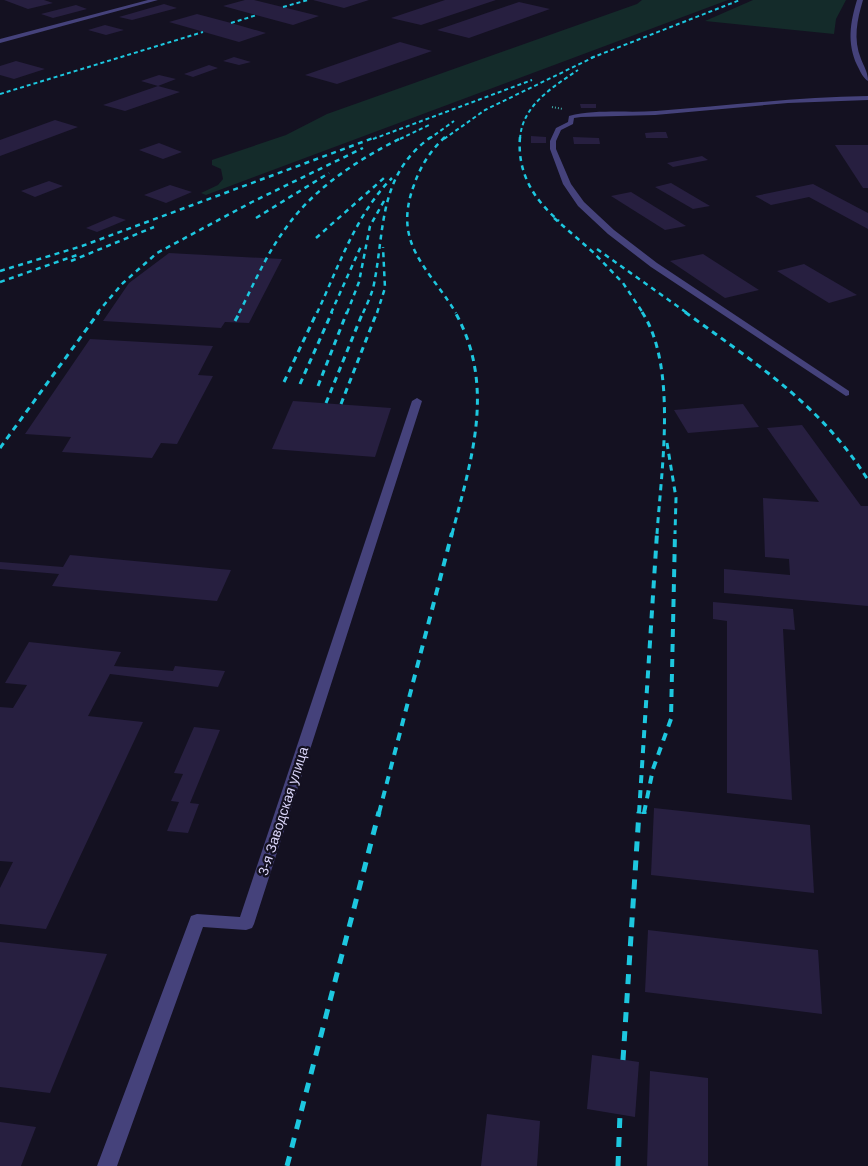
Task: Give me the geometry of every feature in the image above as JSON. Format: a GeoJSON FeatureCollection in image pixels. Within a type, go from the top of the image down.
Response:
{"type":"FeatureCollection","features":[{"type":"Feature","properties":{"kind":"street"},"geometry":{"type":"LineString","coordinates":[[0,41],[155,0]]}},
{"type":"Feature","properties":{"kind":"street"},"geometry":{"type":"LineString","coordinates":[[860,0],[854,19],[852,49],[868,79]]}},
{"type":"Feature","properties":{"kind":"street","name":"3-я Заводская улица"},"geometry":{"type":"LineString","coordinates":[[107,1166],[197,920],[246,924],[417,402]]}},
{"type":"Feature","properties":{"kind":"lane"},"geometry":{"type":"LineString","coordinates":[[846,393],[654,265],[611,232],[581,204],[567,184],[553,149],[553,141],[558,129],[571,123],[571,117],[580,115],[633,114],[829,98],[868,98]]}},
{"type":"Feature","properties":{"kind":"green space"},"geometry":{"type":"Polygon","coordinates":[[[642,0],[728,0],[206,195],[201,193],[218,185],[223,179],[221,169],[212,165],[212,160],[286,135],[327,114],[637,4],[642,0]]]}},
{"type":"Feature","properties":{"kind":"green space"},"geometry":{"type":"Polygon","coordinates":[[[753,0],[846,0],[836,19],[834,34],[705,21],[753,0]]]}},
{"type":"Feature","properties":{"kind":"building"},"geometry":{"type":"Polygon","coordinates":[[[4,0],[44,0],[53,3],[28,9],[4,0]]]}},
{"type":"Feature","properties":{"kind":"building"},"geometry":{"type":"Polygon","coordinates":[[[245,0],[254,0],[319,16],[293,25],[223,6],[245,0]]]}},
{"type":"Feature","properties":{"kind":"building"},"geometry":{"type":"Polygon","coordinates":[[[313,0],[369,0],[344,8],[313,0]]]}},
{"type":"Feature","properties":{"kind":"building"},"geometry":{"type":"Polygon","coordinates":[[[445,0],[496,0],[421,25],[391,18],[445,0]]]}},
{"type":"Feature","properties":{"kind":"building"},"geometry":{"type":"Polygon","coordinates":[[[519,2],[550,9],[469,38],[437,30],[519,2]]]}},
{"type":"Feature","properties":{"kind":"building"},"geometry":{"type":"Polygon","coordinates":[[[164,4],[177,8],[132,20],[119,17],[164,4]]]}},
{"type":"Feature","properties":{"kind":"building"},"geometry":{"type":"Polygon","coordinates":[[[76,5],[87,9],[53,18],[41,14],[76,5]]]}},
{"type":"Feature","properties":{"kind":"building"},"geometry":{"type":"Polygon","coordinates":[[[197,14],[266,33],[239,42],[169,22],[197,14]]]}},
{"type":"Feature","properties":{"kind":"building"},"geometry":{"type":"Polygon","coordinates":[[[105,25],[124,30],[106,35],[88,30],[105,25]]]}},
{"type":"Feature","properties":{"kind":"building"},"geometry":{"type":"Polygon","coordinates":[[[400,42],[432,51],[337,84],[305,75],[400,42]]]}},
{"type":"Feature","properties":{"kind":"building"},"geometry":{"type":"Polygon","coordinates":[[[234,57],[251,62],[239,65],[223,61],[234,57]]]}},
{"type":"Feature","properties":{"kind":"building"},"geometry":{"type":"Polygon","coordinates":[[[16,61],[45,69],[14,79],[0,75],[0,66],[16,61]]]}},
{"type":"Feature","properties":{"kind":"building"},"geometry":{"type":"Polygon","coordinates":[[[209,65],[218,68],[193,77],[184,74],[209,65]]]}},
{"type":"Feature","properties":{"kind":"building"},"geometry":{"type":"Polygon","coordinates":[[[159,75],[176,79],[158,86],[141,81],[159,75]]]}},
{"type":"Feature","properties":{"kind":"building"},"geometry":{"type":"Polygon","coordinates":[[[158,86],[180,92],[125,111],[103,105],[158,86]]]}},
{"type":"Feature","properties":{"kind":"building"},"geometry":{"type":"Polygon","coordinates":[[[580,104],[596,104],[596,108],[581,108],[580,104]]]}},
{"type":"Feature","properties":{"kind":"building"},"geometry":{"type":"Polygon","coordinates":[[[55,120],[78,127],[0,156],[0,140],[55,120]]]}},
{"type":"Feature","properties":{"kind":"building"},"geometry":{"type":"Polygon","coordinates":[[[666,132],[668,138],[646,138],[645,133],[666,132]]]}},
{"type":"Feature","properties":{"kind":"building"},"geometry":{"type":"Polygon","coordinates":[[[531,136],[546,137],[546,143],[531,143],[531,136]]]}},
{"type":"Feature","properties":{"kind":"building"},"geometry":{"type":"Polygon","coordinates":[[[573,137],[599,138],[600,144],[574,144],[573,137]]]}},
{"type":"Feature","properties":{"kind":"building"},"geometry":{"type":"Polygon","coordinates":[[[159,143],[182,152],[163,159],[139,150],[159,143]]]}},
{"type":"Feature","properties":{"kind":"building"},"geometry":{"type":"Polygon","coordinates":[[[835,145],[868,145],[868,188],[863,188],[835,145]]]}},
{"type":"Feature","properties":{"kind":"building"},"geometry":{"type":"Polygon","coordinates":[[[702,156],[708,160],[673,167],[667,163],[702,156]]]}},
{"type":"Feature","properties":{"kind":"building"},"geometry":{"type":"Polygon","coordinates":[[[49,181],[63,186],[35,197],[21,191],[49,181]]]}},
{"type":"Feature","properties":{"kind":"building"},"geometry":{"type":"Polygon","coordinates":[[[671,183],[710,206],[693,209],[655,187],[671,183]]]}},
{"type":"Feature","properties":{"kind":"building"},"geometry":{"type":"Polygon","coordinates":[[[813,184],[868,213],[868,229],[809,197],[771,205],[755,196],[813,184]]]}},
{"type":"Feature","properties":{"kind":"building"},"geometry":{"type":"Polygon","coordinates":[[[170,185],[192,192],[166,203],[144,195],[170,185]]]}},
{"type":"Feature","properties":{"kind":"building"},"geometry":{"type":"Polygon","coordinates":[[[631,192],[686,226],[665,230],[611,196],[631,192]]]}},
{"type":"Feature","properties":{"kind":"building"},"geometry":{"type":"Polygon","coordinates":[[[114,216],[126,220],[97,232],[86,228],[114,216]]]}},
{"type":"Feature","properties":{"kind":"building"},"geometry":{"type":"Polygon","coordinates":[[[169,253],[282,259],[249,323],[225,322],[221,328],[103,321],[129,283],[169,253]]]}},
{"type":"Feature","properties":{"kind":"building"},"geometry":{"type":"Polygon","coordinates":[[[703,254],[759,290],[725,298],[670,261],[703,254]]]}},
{"type":"Feature","properties":{"kind":"building"},"geometry":{"type":"Polygon","coordinates":[[[804,264],[857,295],[829,303],[777,271],[804,264]]]}},
{"type":"Feature","properties":{"kind":"building"},"geometry":{"type":"Polygon","coordinates":[[[90,339],[213,346],[198,375],[213,376],[177,444],[161,443],[152,458],[62,452],[71,437],[25,434],[90,339]]]}},
{"type":"Feature","properties":{"kind":"building"},"geometry":{"type":"Polygon","coordinates":[[[293,401],[391,408],[375,457],[272,449],[293,401]]]}},
{"type":"Feature","properties":{"kind":"building"},"geometry":{"type":"Polygon","coordinates":[[[743,404],[759,427],[688,433],[674,410],[743,404]]]}},
{"type":"Feature","properties":{"kind":"building"},"geometry":{"type":"Polygon","coordinates":[[[802,425],[861,506],[868,506],[868,606],[724,593],[724,569],[790,575],[789,559],[765,557],[763,498],[819,502],[767,428],[802,425]]]}},
{"type":"Feature","properties":{"kind":"building"},"geometry":{"type":"Polygon","coordinates":[[[70,555],[231,570],[217,601],[52,586],[59,574],[0,569],[0,562],[63,567],[70,555]]]}},
{"type":"Feature","properties":{"kind":"building"},"geometry":{"type":"Polygon","coordinates":[[[713,602],[793,609],[795,630],[783,629],[792,800],[727,793],[727,621],[713,619],[713,602]]]}},
{"type":"Feature","properties":{"kind":"building"},"geometry":{"type":"Polygon","coordinates":[[[29,642],[121,652],[114,666],[173,671],[175,666],[225,671],[218,687],[110,674],[88,716],[143,722],[46,929],[0,924],[0,888],[13,862],[0,861],[0,707],[13,708],[27,685],[5,683],[29,642]]]}},
{"type":"Feature","properties":{"kind":"building"},"geometry":{"type":"Polygon","coordinates":[[[194,727],[220,730],[190,803],[199,804],[188,833],[167,831],[179,802],[171,801],[183,774],[174,773],[194,727]]]}},
{"type":"Feature","properties":{"kind":"building"},"geometry":{"type":"Polygon","coordinates":[[[654,808],[810,825],[814,893],[651,875],[654,808]]]}},
{"type":"Feature","properties":{"kind":"building"},"geometry":{"type":"Polygon","coordinates":[[[648,930],[818,950],[822,1014],[645,992],[648,930]]]}},
{"type":"Feature","properties":{"kind":"building"},"geometry":{"type":"Polygon","coordinates":[[[0,942],[107,954],[50,1093],[0,1087],[0,942]]]}},
{"type":"Feature","properties":{"kind":"building"},"geometry":{"type":"Polygon","coordinates":[[[592,1055],[639,1062],[635,1117],[587,1109],[592,1055]]]}},
{"type":"Feature","properties":{"kind":"building"},"geometry":{"type":"Polygon","coordinates":[[[650,1071],[708,1078],[708,1166],[647,1166],[650,1071]]]}},
{"type":"Feature","properties":{"kind":"building"},"geometry":{"type":"Polygon","coordinates":[[[487,1114],[540,1121],[537,1166],[481,1166],[487,1114]]]}},
{"type":"Feature","properties":{"kind":"building"},"geometry":{"type":"Polygon","coordinates":[[[0,1122],[36,1127],[21,1166],[0,1166],[0,1122]]]}},
{"type":"Feature","properties":{"kind":"railway"},"geometry":{"type":"LineString","coordinates":[[283,7],[308,0]]}},
{"type":"Feature","properties":{"kind":"railway"},"geometry":{"type":"LineString","coordinates":[[595,56],[740,0]]}},
{"type":"Feature","properties":{"kind":"railway"},"geometry":{"type":"LineString","coordinates":[[231,23],[257,15]]}},
{"type":"Feature","properties":{"kind":"railway"},"geometry":{"type":"LineString","coordinates":[[0,94],[203,32]]}},
{"type":"Feature","properties":{"kind":"railway"},"geometry":{"type":"LineString","coordinates":[[444,139],[485,110],[595,56]]}},
{"type":"Feature","properties":{"kind":"railway"},"geometry":{"type":"LineString","coordinates":[[591,58],[595,56]]}},
{"type":"Feature","properties":{"kind":"railway"},"geometry":{"type":"LineString","coordinates":[[520,139],[526,116],[540,98],[578,70]]}},
{"type":"Feature","properties":{"kind":"railway"},"geometry":{"type":"LineString","coordinates":[[373,139],[532,80]]}},
{"type":"Feature","properties":{"kind":"railway"},"geometry":{"type":"LineString","coordinates":[[429,139],[454,121]]}},
{"type":"Feature","properties":{"kind":"railway"},"geometry":{"type":"LineString","coordinates":[[400,139],[429,125]]}},
{"type":"Feature","properties":{"kind":"railway"},"geometry":{"type":"LineString","coordinates":[[0,271],[82,246],[376,137]]}},
{"type":"Feature","properties":{"kind":"railway"},"geometry":{"type":"LineString","coordinates":[[239,313],[265,261],[295,217],[308,202],[352,166],[403,137]]}},
{"type":"Feature","properties":{"kind":"railway"},"geometry":{"type":"LineString","coordinates":[[363,313],[374,284],[383,223],[393,186],[401,168],[414,152],[431,137]]}},
{"type":"Feature","properties":{"kind":"railway"},"geometry":{"type":"LineString","coordinates":[[445,137],[430,154],[416,178],[408,206],[407,223],[410,239],[416,254],[456,313]]}},
{"type":"Feature","properties":{"kind":"railway"},"geometry":{"type":"LineString","coordinates":[[520,139],[521,162],[529,184],[542,204],[559,221]]}},
{"type":"Feature","properties":{"kind":"railway"},"geometry":{"type":"LineString","coordinates":[[97,313],[123,283],[157,253],[252,202],[363,148]]}},
{"type":"Feature","properties":{"kind":"railway"},"geometry":{"type":"LineString","coordinates":[[256,218],[329,173]]}},
{"type":"Feature","properties":{"kind":"railway"},"geometry":{"type":"LineString","coordinates":[[316,238],[384,178]]}},
{"type":"Feature","properties":{"kind":"railway"},"geometry":{"type":"LineString","coordinates":[[317,313],[340,260],[358,225],[379,192],[392,178]]}},
{"type":"Feature","properties":{"kind":"railway"},"geometry":{"type":"LineString","coordinates":[[347,313],[359,282],[370,226],[384,201]]}},
{"type":"Feature","properties":{"kind":"railway"},"geometry":{"type":"LineString","coordinates":[[554,218],[594,253],[623,283],[643,313]]}},
{"type":"Feature","properties":{"kind":"railway"},"geometry":{"type":"LineString","coordinates":[[71,261],[154,227]]}},
{"type":"Feature","properties":{"kind":"railway"},"geometry":{"type":"LineString","coordinates":[[331,313],[362,244]]}},
{"type":"Feature","properties":{"kind":"railway"},"geometry":{"type":"LineString","coordinates":[[377,313],[385,288],[383,247]]}},
{"type":"Feature","properties":{"kind":"railway"},"geometry":{"type":"LineString","coordinates":[[597,249],[687,313]]}},
{"type":"Feature","properties":{"kind":"railway"},"geometry":{"type":"LineString","coordinates":[[0,282],[77,255]]}},
{"type":"Feature","properties":{"kind":"railway"},"geometry":{"type":"LineString","coordinates":[[0,448],[99,312]]}},
{"type":"Feature","properties":{"kind":"railway"},"geometry":{"type":"LineString","coordinates":[[235,321],[240,312]]}},
{"type":"Feature","properties":{"kind":"railway"},"geometry":{"type":"LineString","coordinates":[[284,382],[317,312]]}},
{"type":"Feature","properties":{"kind":"railway"},"geometry":{"type":"LineString","coordinates":[[300,384],[332,312]]}},
{"type":"Feature","properties":{"kind":"railway"},"geometry":{"type":"LineString","coordinates":[[318,386],[347,312]]}},
{"type":"Feature","properties":{"kind":"railway"},"geometry":{"type":"LineString","coordinates":[[326,403],[363,312]]}},
{"type":"Feature","properties":{"kind":"railway"},"geometry":{"type":"LineString","coordinates":[[341,404],[377,312]]}},
{"type":"Feature","properties":{"kind":"railway"},"geometry":{"type":"LineString","coordinates":[[452,534],[473,450],[477,394],[475,367],[467,339],[455,312]]}},
{"type":"Feature","properties":{"kind":"railway"},"geometry":{"type":"LineString","coordinates":[[642,312],[653,335],[660,361],[664,390],[664,451],[657,534]]}},
{"type":"Feature","properties":{"kind":"railway"},"geometry":{"type":"LineString","coordinates":[[685,312],[737,349],[808,407],[850,453],[868,480]]}},
{"type":"Feature","properties":{"kind":"railway"},"geometry":{"type":"LineString","coordinates":[[667,443],[676,498],[675,534]]}},
{"type":"Feature","properties":{"kind":"railway"},"geometry":{"type":"LineString","coordinates":[[379,813],[452,533]]}},
{"type":"Feature","properties":{"kind":"railway"},"geometry":{"type":"LineString","coordinates":[[639,813],[657,533]]}},
{"type":"Feature","properties":{"kind":"railway"},"geometry":{"type":"LineString","coordinates":[[644,813],[653,769],[671,719],[675,533]]}},
{"type":"Feature","properties":{"kind":"railway"},"geometry":{"type":"LineString","coordinates":[[287,1166],[379,812]]}},
{"type":"Feature","properties":{"kind":"railway"},"geometry":{"type":"LineString","coordinates":[[623,1060],[639,812]]}},
{"type":"Feature","properties":{"kind":"railway"},"geometry":{"type":"LineString","coordinates":[[618,1166],[620,1114]]}}]}
